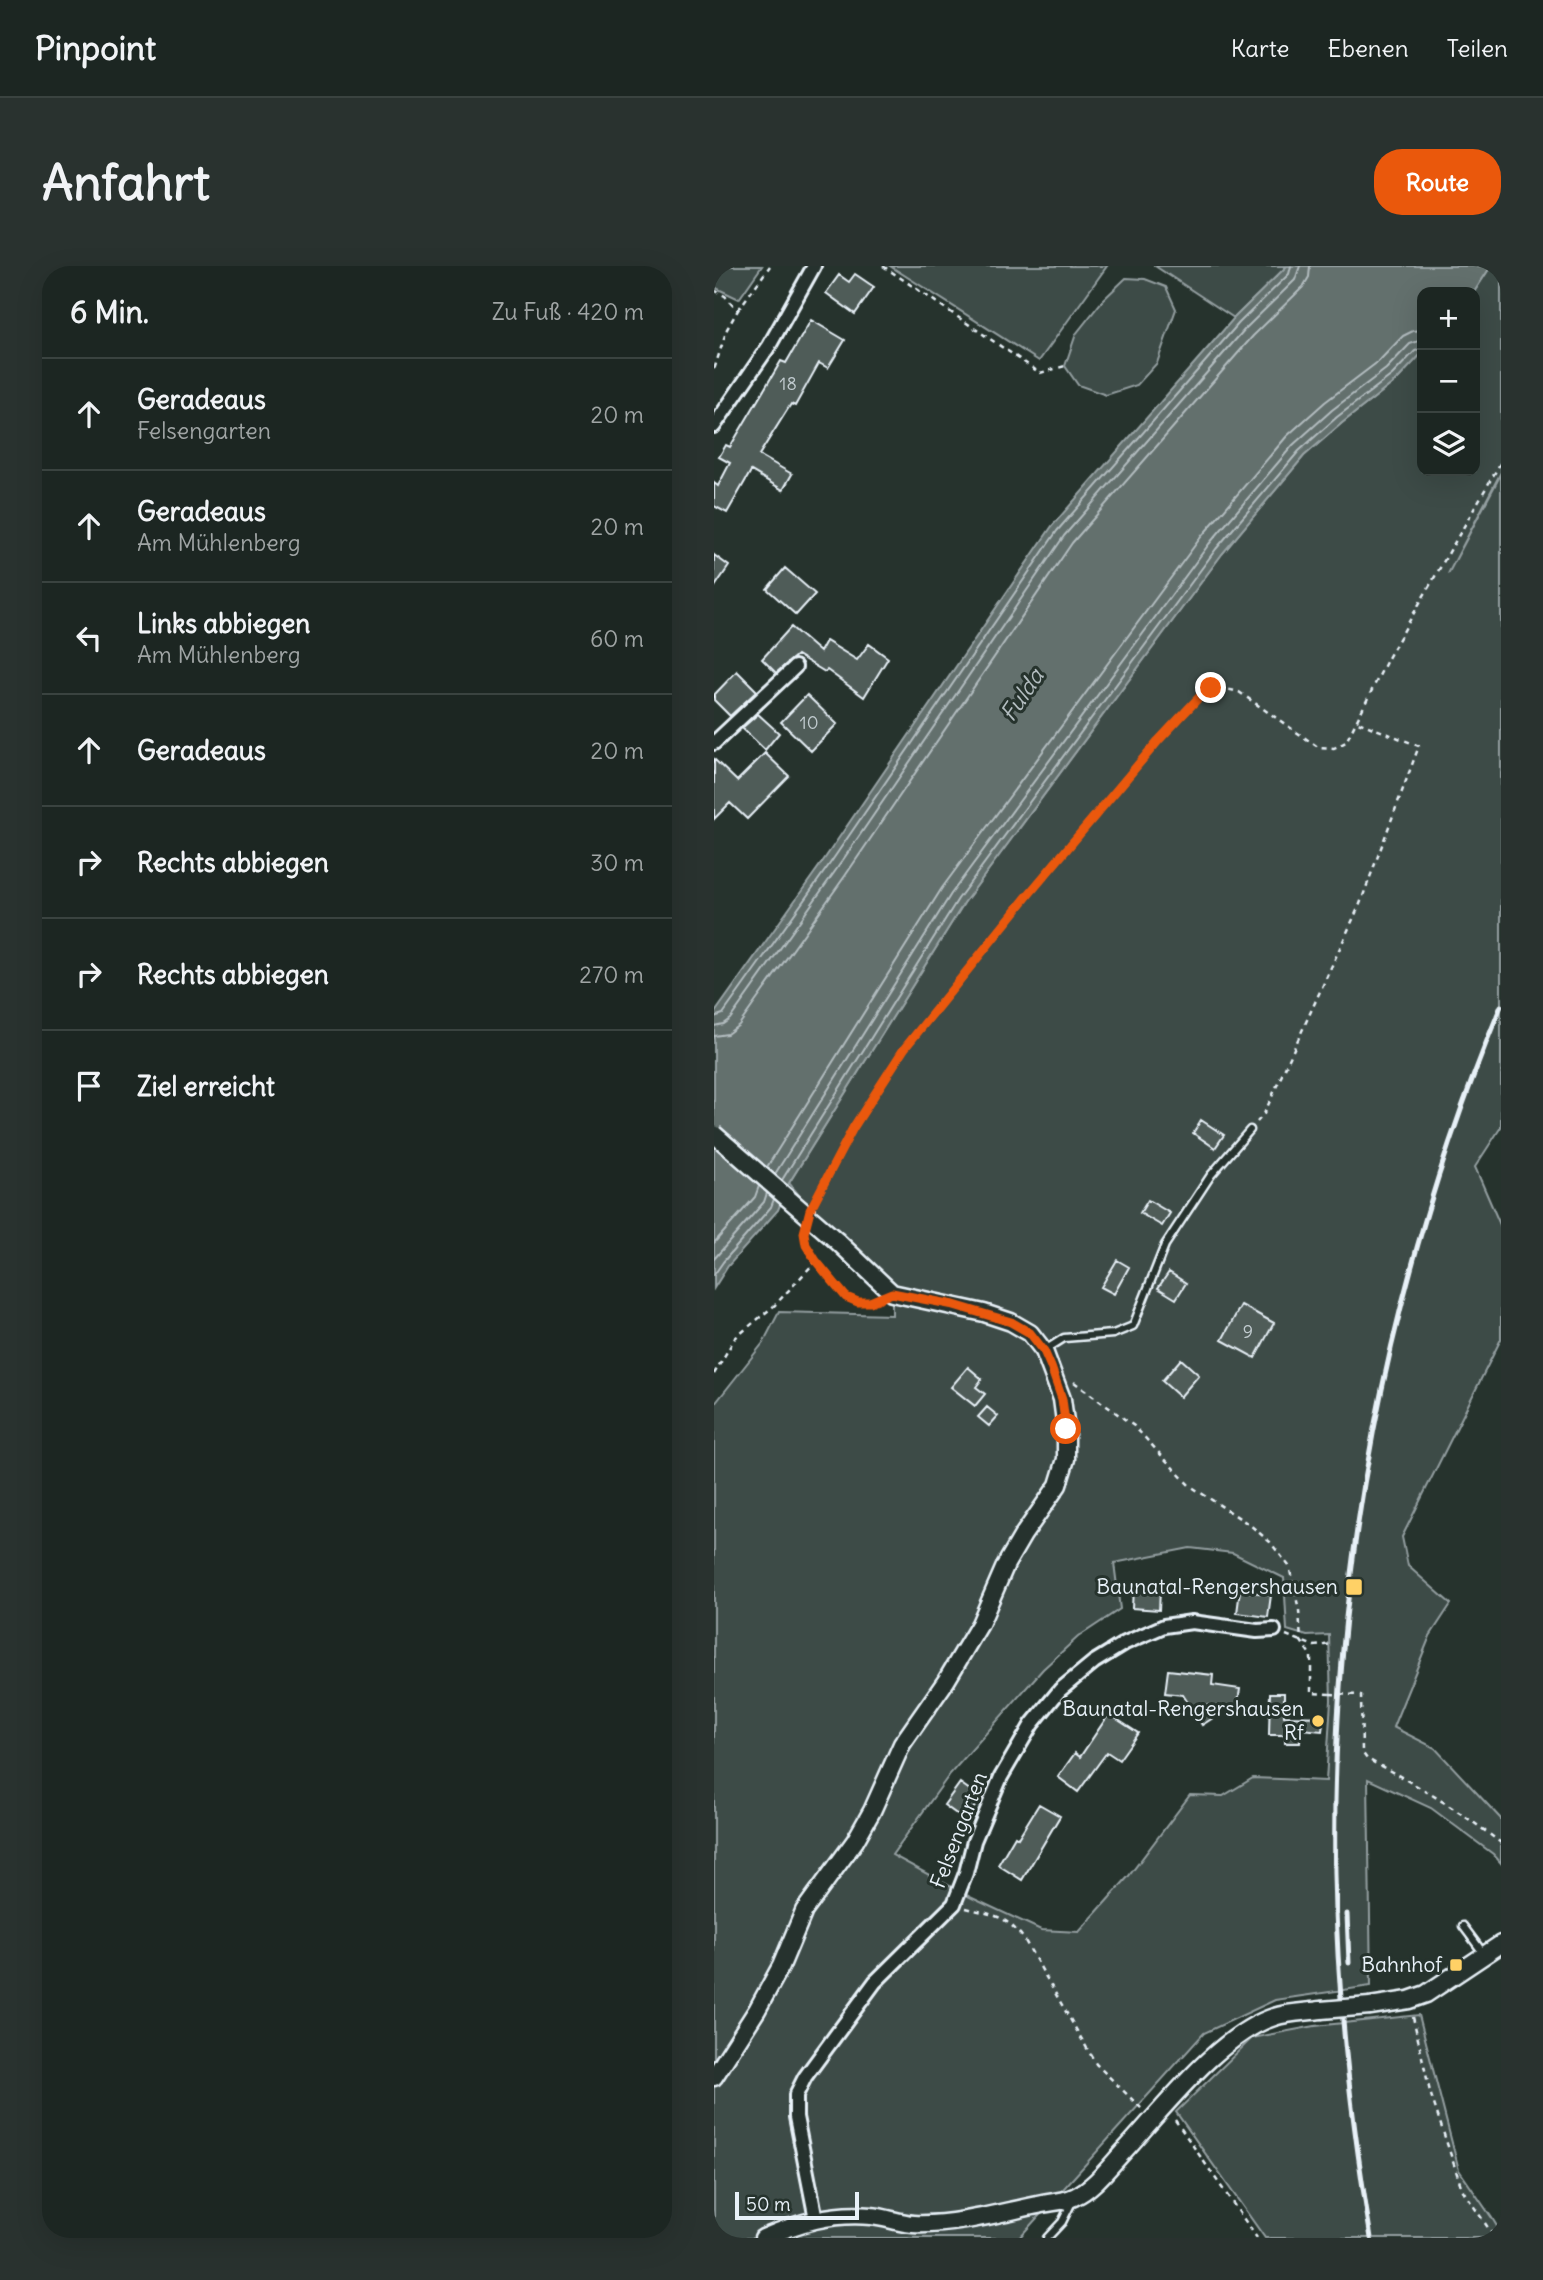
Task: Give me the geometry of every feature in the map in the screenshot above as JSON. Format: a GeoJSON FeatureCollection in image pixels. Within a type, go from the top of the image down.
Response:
{"type":"FeatureCollection","features":[{"type":"Feature","properties":{"kind":"street"},"geometry":{"type":"LineString","coordinates":[[714,426],[769,346],[814,266]]}},
{"type":"Feature","properties":{"kind":"street"},"geometry":{"type":"LineString","coordinates":[[714,743],[795,667]]}},
{"type":"Feature","properties":{"kind":"street"},"geometry":{"type":"LineString","coordinates":[[714,1134],[837,1241],[892,1293],[954,1305],[1011,1322],[1030,1333],[1044,1351],[1051,1367],[1062,1399],[1066,1429],[1066,1459],[1058,1485],[1006,1564],[980,1624],[946,1681],[902,1744],[855,1842],[804,1910],[781,1966],[714,2077]]}},
{"type":"Feature","properties":{"kind":"street","name":"Felsengarten"},"geometry":{"type":"LineString","coordinates":[[816,2219],[796,2117],[796,2095],[805,2077],[875,1982],[954,1904],[967,1873],[974,1841],[1002,1777],[1032,1724],[1060,1690],[1094,1662],[1125,1643],[1164,1626],[1192,1622],[1257,1631],[1274,1630]]}},
{"type":"Feature","properties":{"kind":"street"},"geometry":{"type":"LineString","coordinates":[[764,2238],[794,2224],[849,2214],[911,2224],[935,2223],[1074,2197],[1096,2181],[1152,2118],[1220,2051],[1251,2027],[1275,2017],[1409,2000],[1426,1994],[1501,1944]]}},
{"type":"Feature","properties":{"kind":"lane"},"geometry":{"type":"LineString","coordinates":[[1044,1351],[1064,1338],[1113,1334],[1133,1326],[1165,1245],[1211,1175],[1250,1130]]}},
{"type":"Feature","properties":{"kind":"lane"},"geometry":{"type":"LineString","coordinates":[[1463,1926],[1485,1956]]}},
{"type":"Feature","properties":{"kind":"lane"},"geometry":{"type":"LineString","coordinates":[[1046,2238],[1062,2222],[1074,2197]]}},
{"type":"Feature","properties":{"kind":"path"},"geometry":{"type":"LineString","coordinates":[[714,370],[727,329],[770,266]]}},
{"type":"Feature","properties":{"kind":"path"},"geometry":{"type":"LineString","coordinates":[[883,266],[1040,373],[1065,366]]}},
{"type":"Feature","properties":{"kind":"path"},"geometry":{"type":"LineString","coordinates":[[714,290],[725,296],[738,310]]}},
{"type":"Feature","properties":{"kind":"path"},"geometry":{"type":"LineString","coordinates":[[810,1210],[853,1128],[904,1049],[1037,884],[1158,741],[1204,692],[1218,687],[1239,692],[1318,747],[1327,748],[1346,742],[1388,658],[1501,462]]}},
{"type":"Feature","properties":{"kind":"path"},"geometry":{"type":"LineString","coordinates":[[1250,1130],[1264,1114],[1360,904],[1419,746],[1358,722]]}},
{"type":"Feature","properties":{"kind":"path"},"geometry":{"type":"LineString","coordinates":[[804,1233],[806,1245],[816,1261],[846,1297],[852,1301],[870,1302],[892,1293]]}},
{"type":"Feature","properties":{"kind":"path"},"geometry":{"type":"LineString","coordinates":[[714,1374],[735,1338],[775,1305],[816,1261]]}},
{"type":"Feature","properties":{"kind":"path"},"geometry":{"type":"LineString","coordinates":[[1051,1367],[1134,1426],[1189,1485],[1270,1542],[1289,1566],[1299,1610],[1301,1641],[1311,1656],[1311,1693],[1361,1695],[1362,1752],[1367,1759],[1428,1791],[1501,1843]]}},
{"type":"Feature","properties":{"kind":"path"},"geometry":{"type":"LineString","coordinates":[[1301,1641],[1314,1646],[1333,1644]]}},
{"type":"Feature","properties":{"kind":"path"},"geometry":{"type":"LineString","coordinates":[[1357,1739],[1362,1738]]}},
{"type":"Feature","properties":{"kind":"path"},"geometry":{"type":"LineString","coordinates":[[954,1904],[996,1915],[1012,1923],[1024,1939],[1096,2064],[1152,2118]]}},
{"type":"Feature","properties":{"kind":"path"},"geometry":{"type":"LineString","coordinates":[[1409,2000],[1430,2092],[1462,2189],[1495,2238]]}},
{"type":"Feature","properties":{"kind":"path"},"geometry":{"type":"LineString","coordinates":[[1165,2105],[1257,2238]]}},
{"type":"Feature","properties":{"kind":"shaded area"},"geometry":{"type":"Polygon","coordinates":[[[714,266],[762,266],[739,299],[714,287],[714,266]]]}},
{"type":"Feature","properties":{"kind":"shaded area"},"geometry":{"type":"Polygon","coordinates":[[[890,266],[1107,266],[1039,361],[890,266]]]}},
{"type":"Feature","properties":{"kind":"shaded area"},"geometry":{"type":"Polygon","coordinates":[[[1155,266],[1287,266],[1234,318],[1155,266]]]}},
{"type":"Feature","properties":{"kind":"shaded area"},"geometry":{"type":"Polygon","coordinates":[[[1491,266],[1501,266],[1501,472],[1448,574],[1501,474],[1501,1127],[1475,1167],[1501,1227],[1501,1339],[1402,1537],[1408,1566],[1451,1604],[1430,1636],[1393,1727],[1435,1748],[1501,1819],[1501,1863],[1493,1854],[1431,1808],[1368,1779],[1371,1986],[1275,2000],[1204,2033],[1019,2238],[714,2238],[714,1405],[763,1343],[779,1312],[892,1315],[892,1293],[837,1241],[789,1183],[964,903],[1222,554],[1304,456],[1397,380],[1417,358],[1417,476],[1480,476],[1480,287],[1477,287],[1491,266]],[[1190,1548],[1114,1563],[1120,1609],[1078,1637],[1043,1669],[950,1774],[892,1855],[970,1897],[1041,1930],[1079,1932],[1128,1877],[1190,1795],[1223,1796],[1253,1778],[1326,1781],[1331,1700],[1329,1635],[1307,1636],[1287,1630],[1284,1578],[1233,1553],[1190,1548]]]}},
{"type":"Feature","properties":{"kind":"shaded area"},"geometry":{"type":"Polygon","coordinates":[[[1126,278],[1145,279],[1166,287],[1176,309],[1157,363],[1137,385],[1106,395],[1078,385],[1065,366],[1076,334],[1103,300],[1126,278]]]}},
{"type":"Feature","properties":{"kind":"shaded area"},"geometry":{"type":"Polygon","coordinates":[[[1419,2015],[1459,2170],[1492,2218],[1501,2238],[1265,2238],[1176,2112],[1252,2038],[1315,2026],[1419,2015]]]}},
{"type":"Feature","properties":{"kind":"water","name":"Fulda"},"geometry":{"type":"Polygon","coordinates":[[[1287,266],[1491,266],[1477,287],[1417,287],[1417,358],[1397,380],[1304,456],[1222,554],[964,903],[789,1183],[778,1210],[728,1266],[714,1288],[714,1014],[823,861],[1052,526],[1234,318],[1287,266]]]}},
{"type":"Feature","properties":{"kind":"building"},"geometry":{"type":"Polygon","coordinates":[[[855,274],[874,287],[855,314],[826,293],[839,275],[849,282],[855,274]]]}},
{"type":"Feature","properties":{"kind":"building"},"geometry":{"type":"Polygon","coordinates":[[[811,320],[845,340],[828,368],[819,363],[795,406],[791,404],[759,455],[792,474],[783,490],[751,471],[727,513],[714,506],[714,483],[718,486],[730,463],[719,457],[726,445],[730,447],[781,361],[786,363],[811,320]]]}},
{"type":"Feature","properties":{"kind":"building"},"geometry":{"type":"Polygon","coordinates":[[[714,555],[729,566],[714,588],[714,555]]]}},
{"type":"Feature","properties":{"kind":"building"},"geometry":{"type":"Polygon","coordinates":[[[785,568],[815,594],[796,615],[767,589],[785,568]]]}},
{"type":"Feature","properties":{"kind":"building"},"geometry":{"type":"Polygon","coordinates":[[[791,627],[820,652],[826,641],[857,660],[869,644],[888,658],[864,697],[827,670],[825,672],[797,655],[776,673],[762,659],[791,627]]]}},
{"type":"Feature","properties":{"kind":"building"},"geometry":{"type":"Polygon","coordinates":[[[737,671],[757,691],[730,716],[714,700],[714,695],[737,671]]]}},
{"type":"Feature","properties":{"kind":"building"},"geometry":{"type":"Polygon","coordinates":[[[807,695],[837,724],[811,751],[781,722],[807,695]]]}},
{"type":"Feature","properties":{"kind":"building"},"geometry":{"type":"Polygon","coordinates":[[[758,714],[779,733],[765,750],[742,728],[758,714]]]}},
{"type":"Feature","properties":{"kind":"building"},"geometry":{"type":"Polygon","coordinates":[[[765,753],[789,776],[747,819],[730,803],[714,819],[714,759],[737,781],[765,753]]]}},
{"type":"Feature","properties":{"kind":"building"},"geometry":{"type":"Polygon","coordinates":[[[1201,1120],[1224,1135],[1215,1148],[1193,1133],[1201,1120]]]}},
{"type":"Feature","properties":{"kind":"building"},"geometry":{"type":"Polygon","coordinates":[[[1148,1200],[1170,1213],[1162,1226],[1140,1213],[1148,1200]]]}},
{"type":"Feature","properties":{"kind":"building"},"geometry":{"type":"Polygon","coordinates":[[[1117,1260],[1129,1267],[1114,1294],[1101,1287],[1117,1260]]]}},
{"type":"Feature","properties":{"kind":"building"},"geometry":{"type":"Polygon","coordinates":[[[1169,1272],[1186,1283],[1176,1299],[1158,1288],[1169,1272]]]}},
{"type":"Feature","properties":{"kind":"building"},"geometry":{"type":"Polygon","coordinates":[[[1241,1305],[1274,1323],[1255,1358],[1222,1340],[1241,1305]]]}},
{"type":"Feature","properties":{"kind":"building"},"geometry":{"type":"Polygon","coordinates":[[[1181,1359],[1199,1375],[1180,1397],[1162,1381],[1181,1359]]]}},
{"type":"Feature","properties":{"kind":"building"},"geometry":{"type":"Polygon","coordinates":[[[968,1367],[982,1379],[976,1387],[985,1394],[975,1406],[951,1387],[968,1367]]]}},
{"type":"Feature","properties":{"kind":"building"},"geometry":{"type":"Polygon","coordinates":[[[987,1407],[998,1416],[989,1426],[978,1417],[987,1407]]]}},
{"type":"Feature","properties":{"kind":"building"},"geometry":{"type":"Polygon","coordinates":[[[1133,1588],[1160,1590],[1159,1610],[1132,1608],[1133,1588]]]}},
{"type":"Feature","properties":{"kind":"building"},"geometry":{"type":"Polygon","coordinates":[[[1240,1590],[1271,1595],[1268,1617],[1237,1613],[1240,1590]]]}},
{"type":"Feature","properties":{"kind":"building"},"geometry":{"type":"Polygon","coordinates":[[[1168,1670],[1213,1675],[1212,1685],[1240,1689],[1237,1709],[1206,1705],[1213,1718],[1202,1725],[1183,1695],[1165,1693],[1168,1670]]]}},
{"type":"Feature","properties":{"kind":"building"},"geometry":{"type":"Polygon","coordinates":[[[1270,1693],[1284,1693],[1284,1716],[1324,1717],[1322,1731],[1301,1729],[1300,1743],[1285,1743],[1285,1735],[1269,1735],[1270,1693]]]}},
{"type":"Feature","properties":{"kind":"building"},"geometry":{"type":"Polygon","coordinates":[[[1109,1714],[1138,1733],[1119,1760],[1107,1752],[1078,1792],[1058,1777],[1075,1753],[1080,1757],[1109,1714]]]}},
{"type":"Feature","properties":{"kind":"building"},"geometry":{"type":"Polygon","coordinates":[[[960,1783],[981,1798],[965,1820],[944,1805],[960,1783]]]}},
{"type":"Feature","properties":{"kind":"building"},"geometry":{"type":"Polygon","coordinates":[[[1039,1804],[1060,1816],[1022,1880],[998,1865],[1039,1804]]]}},
{"type":"Feature","properties":{"kind":"railway"},"geometry":{"type":"LineString","coordinates":[[1371,2238],[1346,2057],[1336,1920],[1336,1763],[1343,1652],[1355,1541],[1373,1432],[1397,1323],[1426,1216],[1461,1110],[1501,1006]]}},
{"type":"Feature","properties":{"kind":"railway"},"geometry":{"type":"LineString","coordinates":[[1347,1914],[1349,1963]]}},
{"type":"Feature","properties":{"kind":"place","name":"Baunatal-Rengershausen"},"geometry":{"type":"Point","coordinates":[1354,1587]}},
{"type":"Feature","properties":{"kind":"place","name":"Baunatal-Rengershausen Rf"},"geometry":{"type":"Point","coordinates":[1318,1721]}},
{"type":"Feature","properties":{"kind":"place","name":"Bahnhof"},"geometry":{"type":"Point","coordinates":[1456,1965]}},
{"type":"Feature","properties":{"kind":"route"},"geometry":{"type":"LineString","coordinates":[[1066,1429],[1062,1399],[1051,1367],[1044,1351],[1030,1333],[1011,1322],[984,1313],[892,1293],[870,1302],[852,1301],[816,1261],[806,1245],[804,1233],[810,1210],[853,1128],[904,1049],[1029,894],[1158,741],[1204,692],[1211,688]]}}]}
